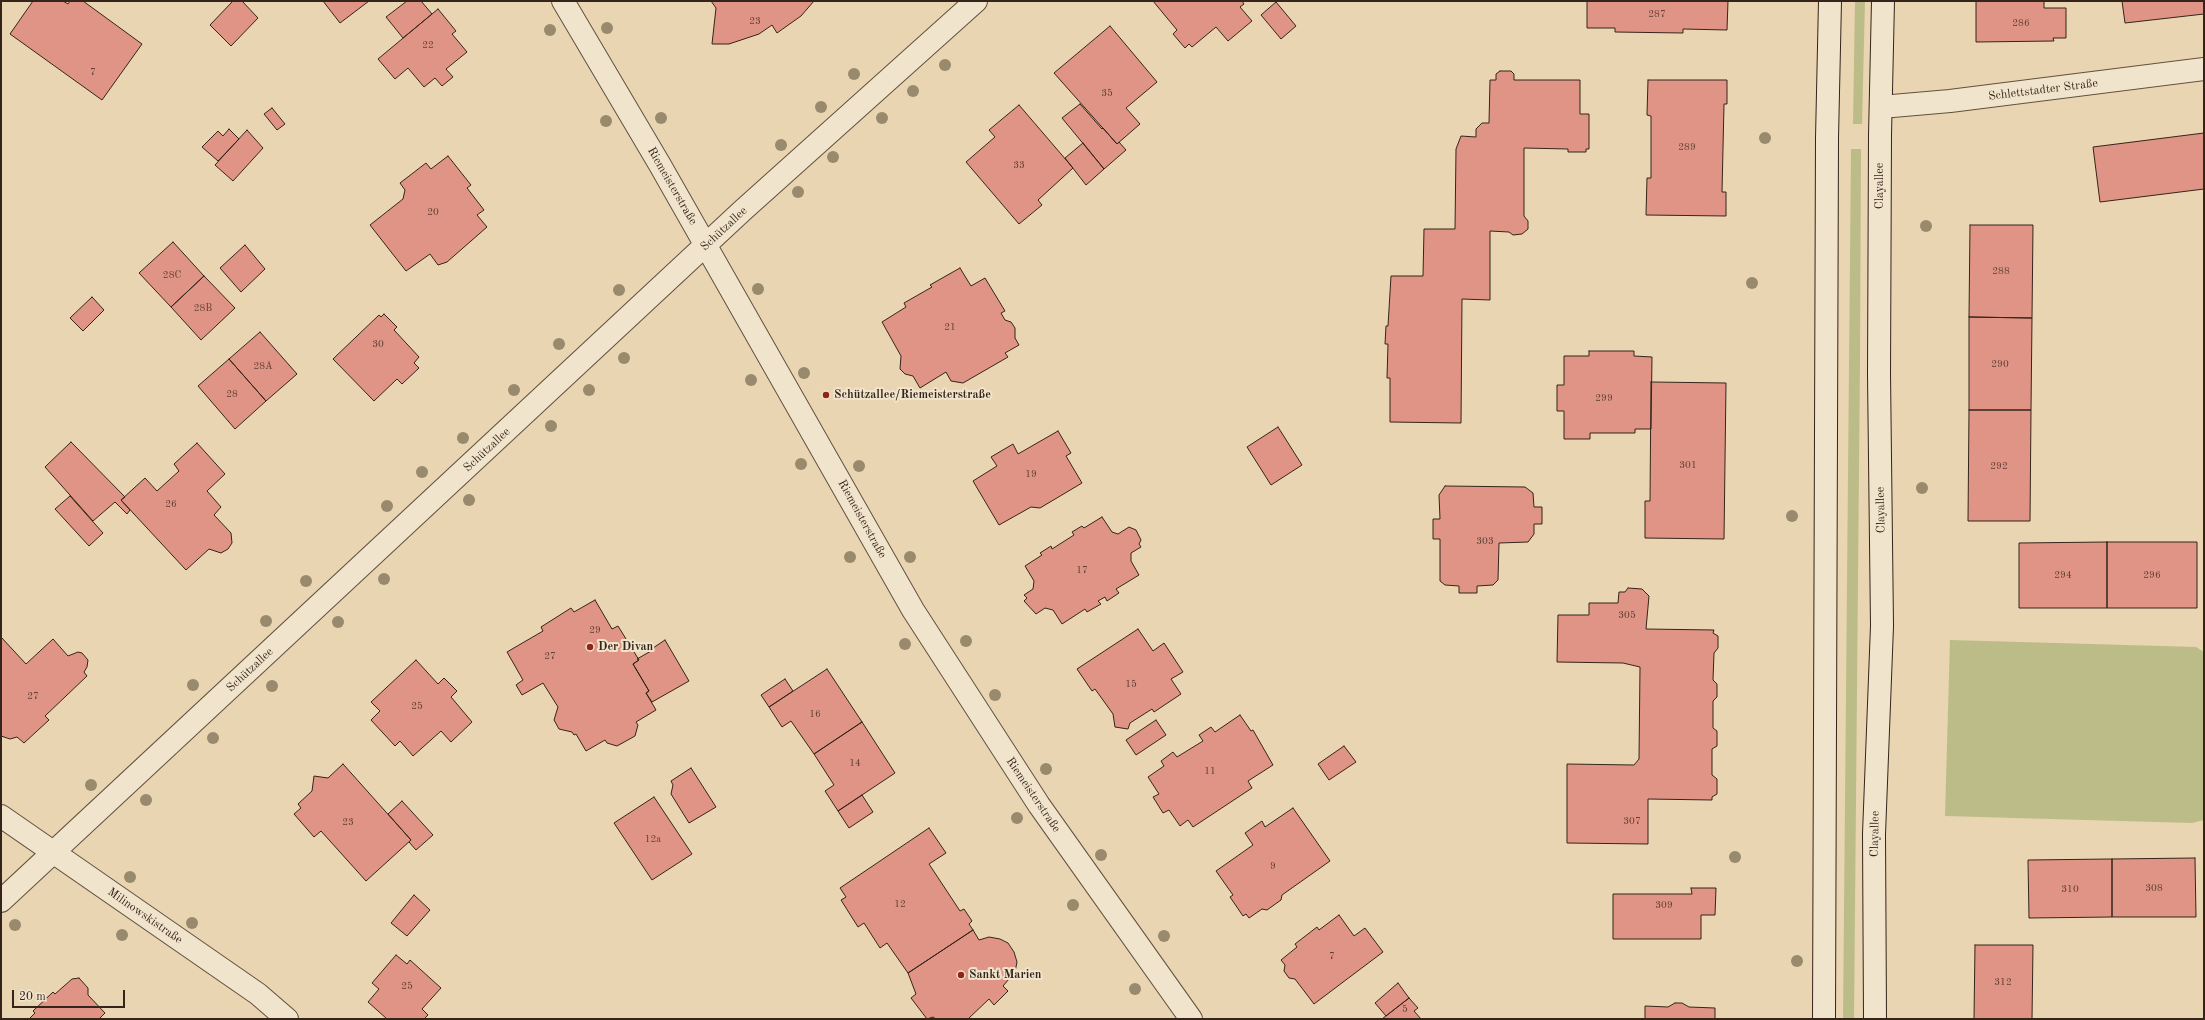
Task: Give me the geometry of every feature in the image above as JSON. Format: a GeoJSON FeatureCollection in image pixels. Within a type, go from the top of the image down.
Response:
{"type":"FeatureCollection","features":[{"type":"Feature","properties":{"kind":"street","name":"Riemeisterstraße"},"geometry":{"type":"LineString","coordinates":[[563,1],[706,246],[913,610],[1039,805],[1191,1019]]}},
{"type":"Feature","properties":{"kind":"street","name":"Schützallee"},"geometry":{"type":"LineString","coordinates":[[1,901],[706,246],[976,1]]}},
{"type":"Feature","properties":{"kind":"street"},"geometry":{"type":"LineString","coordinates":[[1824,1019],[1827,146],[1830,1]]}},
{"type":"Feature","properties":{"kind":"street","name":"Clayallee"},"geometry":{"type":"LineString","coordinates":[[1875,1019],[1874,834],[1882,626],[1880,374],[1881,107],[1884,1]]}},
{"type":"Feature","properties":{"kind":"street","name":"Schlettstadter Straße"},"geometry":{"type":"LineString","coordinates":[[1881,107],[1950,101],[2204,69]]}},
{"type":"Feature","properties":{"kind":"street","name":"Milinowskistraße"},"geometry":{"type":"LineString","coordinates":[[1,816],[258,994],[287,1019]]}},
{"type":"Feature","properties":{"kind":"green space"},"geometry":{"type":"Polygon","coordinates":[[[1855,1],[1865,1],[1862,124],[1853,124],[1855,1]]]}},
{"type":"Feature","properties":{"kind":"green space"},"geometry":{"type":"Polygon","coordinates":[[[1851,149],[1861,149],[1854,1019],[1843,1019],[1851,149]]]}},
{"type":"Feature","properties":{"kind":"green space"},"geometry":{"type":"Polygon","coordinates":[[[1950,640],[2196,647],[2204,652],[2204,820],[2192,823],[1945,816],[1950,640]]]}},
{"type":"Feature","properties":{"kind":"building"},"geometry":{"type":"Polygon","coordinates":[[[33,1],[63,1],[68,4],[70,1],[83,1],[142,44],[102,100],[10,34],[33,1]]]}},
{"type":"Feature","properties":{"kind":"building"},"geometry":{"type":"Polygon","coordinates":[[[233,1],[242,1],[258,18],[231,46],[210,25],[233,1]]]}},
{"type":"Feature","properties":{"kind":"building"},"geometry":{"type":"Polygon","coordinates":[[[323,1],[369,1],[340,23],[323,1]]]}},
{"type":"Feature","properties":{"kind":"building"},"geometry":{"type":"Polygon","coordinates":[[[407,1],[421,1],[432,14],[403,38],[386,17],[407,1]]]}},
{"type":"Feature","properties":{"kind":"building"},"geometry":{"type":"Polygon","coordinates":[[[711,1],[814,1],[801,16],[777,33],[772,25],[759,34],[729,44],[712,44],[716,8],[711,1]]]}},
{"type":"Feature","properties":{"kind":"building"},"geometry":{"type":"Polygon","coordinates":[[[1153,1],[1242,1],[1244,4],[1240,7],[1252,21],[1228,41],[1216,27],[1192,47],[1189,44],[1185,48],[1173,34],[1177,30],[1153,1]]]}},
{"type":"Feature","properties":{"kind":"building"},"geometry":{"type":"Polygon","coordinates":[[[1587,1],[1728,1],[1727,30],[1683,29],[1683,33],[1615,32],[1615,28],[1587,28],[1587,1]]]}},
{"type":"Feature","properties":{"kind":"building"},"geometry":{"type":"Polygon","coordinates":[[[1976,1],[2044,1],[2044,8],[2066,8],[2066,38],[2053,38],[2054,41],[1976,42],[1976,1]]]}},
{"type":"Feature","properties":{"kind":"building"},"geometry":{"type":"Polygon","coordinates":[[[2122,1],[2204,1],[2204,14],[2125,23],[2122,1]]]}},
{"type":"Feature","properties":{"kind":"building"},"geometry":{"type":"Polygon","coordinates":[[[1276,2],[1296,26],[1281,39],[1261,15],[1276,2]]]}},
{"type":"Feature","properties":{"kind":"building"},"geometry":{"type":"Polygon","coordinates":[[[438,9],[456,31],[452,34],[467,52],[446,69],[453,77],[442,86],[435,78],[424,87],[408,68],[395,79],[378,59],[438,9]]]}},
{"type":"Feature","properties":{"kind":"building"},"geometry":{"type":"Polygon","coordinates":[[[1110,26],[1157,82],[1126,108],[1140,124],[1117,144],[1054,73],[1110,26]]]}},
{"type":"Feature","properties":{"kind":"building"},"geometry":{"type":"Polygon","coordinates":[[[1500,71],[1511,71],[1514,74],[1514,80],[1580,80],[1580,114],[1589,114],[1589,149],[1586,149],[1586,152],[1568,152],[1568,149],[1524,148],[1524,216],[1528,221],[1528,229],[1522,234],[1513,235],[1509,232],[1490,231],[1490,300],[1462,299],[1461,423],[1390,422],[1390,378],[1387,378],[1388,344],[1385,344],[1386,326],[1388,326],[1391,276],[1423,276],[1424,229],[1455,229],[1456,149],[1461,136],[1476,137],[1476,129],[1482,123],[1489,123],[1490,80],[1496,80],[1496,74],[1500,71]]]}},
{"type":"Feature","properties":{"kind":"building"},"geometry":{"type":"Polygon","coordinates":[[[1648,80],[1727,80],[1727,104],[1724,104],[1722,192],[1726,192],[1726,216],[1646,215],[1647,178],[1651,178],[1651,116],[1647,115],[1648,80]]]}},
{"type":"Feature","properties":{"kind":"building"},"geometry":{"type":"Polygon","coordinates":[[[1080,104],[1117,144],[1119,142],[1126,150],[1104,169],[1062,118],[1080,104]]]}},
{"type":"Feature","properties":{"kind":"building"},"geometry":{"type":"Polygon","coordinates":[[[1019,105],[1073,168],[1038,200],[1042,205],[1019,224],[966,162],[995,137],[989,130],[1019,105]]]}},
{"type":"Feature","properties":{"kind":"building"},"geometry":{"type":"Polygon","coordinates":[[[272,108],[285,124],[277,130],[264,114],[272,108]]]}},
{"type":"Feature","properties":{"kind":"building"},"geometry":{"type":"Polygon","coordinates":[[[229,129],[239,139],[218,161],[202,147],[218,131],[223,136],[229,129]]]}},
{"type":"Feature","properties":{"kind":"building"},"geometry":{"type":"Polygon","coordinates":[[[247,130],[263,148],[233,181],[215,165],[247,130]]]}},
{"type":"Feature","properties":{"kind":"building"},"geometry":{"type":"Polygon","coordinates":[[[2204,133],[2204,189],[2100,202],[2093,147],[2204,133]]]}},
{"type":"Feature","properties":{"kind":"building"},"geometry":{"type":"Polygon","coordinates":[[[1083,143],[1104,169],[1086,185],[1065,158],[1083,143]]]}},
{"type":"Feature","properties":{"kind":"building"},"geometry":{"type":"Polygon","coordinates":[[[448,156],[471,185],[467,188],[484,210],[477,215],[487,227],[447,262],[438,265],[430,254],[406,271],[370,225],[403,199],[405,190],[400,183],[426,163],[431,169],[448,156]]]}},
{"type":"Feature","properties":{"kind":"building"},"geometry":{"type":"Polygon","coordinates":[[[1970,225],[2033,225],[2032,318],[1969,317],[1970,225]]]}},
{"type":"Feature","properties":{"kind":"building"},"geometry":{"type":"Polygon","coordinates":[[[173,242],[204,276],[171,307],[139,273],[173,242]]]}},
{"type":"Feature","properties":{"kind":"building"},"geometry":{"type":"Polygon","coordinates":[[[245,245],[265,269],[241,292],[220,268],[245,245]]]}},
{"type":"Feature","properties":{"kind":"building"},"geometry":{"type":"Polygon","coordinates":[[[960,268],[971,286],[985,278],[1005,311],[1001,313],[1005,320],[1011,322],[1015,328],[1015,338],[1019,345],[1005,353],[1008,357],[963,383],[951,381],[946,372],[920,388],[913,376],[905,374],[900,369],[901,356],[882,322],[906,307],[904,303],[932,287],[930,285],[960,268]]]}},
{"type":"Feature","properties":{"kind":"building"},"geometry":{"type":"Polygon","coordinates":[[[204,276],[235,308],[201,340],[171,307],[204,276]]]}},
{"type":"Feature","properties":{"kind":"building"},"geometry":{"type":"Polygon","coordinates":[[[92,297],[104,310],[83,331],[70,318],[92,297]]]}},
{"type":"Feature","properties":{"kind":"building"},"geometry":{"type":"Polygon","coordinates":[[[384,314],[397,327],[394,330],[419,357],[414,363],[419,368],[402,384],[397,379],[374,401],[333,359],[379,315],[381,317],[384,314]]]}},
{"type":"Feature","properties":{"kind":"building"},"geometry":{"type":"Polygon","coordinates":[[[1969,317],[2032,318],[2031,410],[1969,410],[1969,317]]]}},
{"type":"Feature","properties":{"kind":"building"},"geometry":{"type":"Polygon","coordinates":[[[260,332],[297,374],[266,401],[229,359],[260,332]]]}},
{"type":"Feature","properties":{"kind":"building"},"geometry":{"type":"Polygon","coordinates":[[[1589,351],[1634,351],[1634,356],[1652,357],[1651,429],[1635,429],[1635,433],[1590,433],[1590,439],[1564,439],[1564,411],[1557,411],[1557,385],[1564,385],[1564,356],[1589,356],[1589,351]]]}},
{"type":"Feature","properties":{"kind":"building"},"geometry":{"type":"Polygon","coordinates":[[[229,359],[266,401],[235,429],[198,386],[229,359]]]}},
{"type":"Feature","properties":{"kind":"building"},"geometry":{"type":"Polygon","coordinates":[[[1651,382],[1726,383],[1724,539],[1645,538],[1645,501],[1650,501],[1651,382]]]}},
{"type":"Feature","properties":{"kind":"building"},"geometry":{"type":"Polygon","coordinates":[[[1969,410],[2031,410],[2030,521],[1968,521],[1969,410]]]}},
{"type":"Feature","properties":{"kind":"building"},"geometry":{"type":"Polygon","coordinates":[[[1278,427],[1302,465],[1271,485],[1247,447],[1278,427]]]}},
{"type":"Feature","properties":{"kind":"building"},"geometry":{"type":"Polygon","coordinates":[[[1058,431],[1071,453],[1066,456],[1082,483],[1040,508],[1031,507],[999,525],[973,481],[997,466],[991,457],[1013,444],[1018,454],[1058,431]]]}},
{"type":"Feature","properties":{"kind":"building"},"geometry":{"type":"Polygon","coordinates":[[[71,442],[125,497],[121,500],[130,510],[127,514],[115,502],[93,521],[45,467],[71,442]]]}},
{"type":"Feature","properties":{"kind":"building"},"geometry":{"type":"Polygon","coordinates":[[[197,443],[225,474],[207,491],[221,507],[214,515],[231,533],[232,543],[228,549],[221,553],[209,549],[186,570],[121,500],[145,478],[157,491],[179,471],[174,464],[197,443]]]}},
{"type":"Feature","properties":{"kind":"building"},"geometry":{"type":"Polygon","coordinates":[[[1445,486],[1525,487],[1533,493],[1534,507],[1542,507],[1542,524],[1534,524],[1534,534],[1528,542],[1499,543],[1498,580],[1493,585],[1477,586],[1477,593],[1459,593],[1459,586],[1445,585],[1440,581],[1440,539],[1433,539],[1433,519],[1440,519],[1439,495],[1445,486]]]}},
{"type":"Feature","properties":{"kind":"building"},"geometry":{"type":"Polygon","coordinates":[[[70,496],[103,533],[89,546],[55,509],[70,496]]]}},
{"type":"Feature","properties":{"kind":"building"},"geometry":{"type":"Polygon","coordinates":[[[1102,517],[1112,532],[1118,534],[1129,527],[1136,530],[1141,540],[1139,544],[1141,547],[1131,553],[1131,561],[1139,575],[1116,589],[1119,593],[1107,601],[1105,597],[1098,601],[1101,604],[1087,612],[1085,609],[1062,624],[1053,610],[1045,608],[1036,614],[1024,601],[1027,598],[1024,595],[1033,589],[1034,581],[1025,566],[1042,555],[1040,553],[1051,546],[1052,549],[1074,535],[1072,532],[1082,526],[1084,528],[1102,517]]]}},
{"type":"Feature","properties":{"kind":"building"},"geometry":{"type":"Polygon","coordinates":[[[2107,542],[2107,608],[2019,608],[2019,543],[2107,542]]]}},
{"type":"Feature","properties":{"kind":"building"},"geometry":{"type":"Polygon","coordinates":[[[2107,542],[2197,542],[2197,608],[2107,608],[2107,542]]]}},
{"type":"Feature","properties":{"kind":"building"},"geometry":{"type":"Polygon","coordinates":[[[1628,588],[1642,589],[1649,596],[1646,629],[1714,630],[1713,633],[1718,636],[1718,648],[1714,653],[1713,680],[1717,684],[1717,697],[1713,701],[1713,728],[1717,731],[1717,746],[1712,749],[1712,775],[1717,779],[1717,794],[1712,797],[1712,800],[1648,799],[1648,844],[1567,843],[1567,764],[1634,765],[1639,759],[1640,667],[1623,663],[1557,662],[1558,615],[1589,615],[1589,603],[1618,603],[1619,592],[1625,592],[1628,588]]]}},
{"type":"Feature","properties":{"kind":"building"},"geometry":{"type":"Polygon","coordinates":[[[595,600],[612,629],[618,626],[639,660],[633,664],[649,691],[646,693],[656,710],[636,722],[638,725],[635,736],[617,746],[607,743],[605,740],[586,751],[576,734],[574,735],[572,732],[559,729],[554,720],[558,707],[543,683],[522,695],[516,685],[523,680],[507,652],[543,631],[541,627],[571,608],[574,612],[595,600]]]}},
{"type":"Feature","properties":{"kind":"building"},"geometry":{"type":"Polygon","coordinates":[[[1138,629],[1153,651],[1164,643],[1183,672],[1171,679],[1181,694],[1154,712],[1152,709],[1130,723],[1128,729],[1115,727],[1113,714],[1095,689],[1092,691],[1077,669],[1138,629]]]}},
{"type":"Feature","properties":{"kind":"building"},"geometry":{"type":"Polygon","coordinates":[[[1,637],[26,664],[53,639],[68,656],[78,652],[82,653],[88,660],[87,667],[84,672],[87,676],[45,716],[49,720],[24,743],[17,737],[10,739],[1,736],[1,637]]]}},
{"type":"Feature","properties":{"kind":"building"},"geometry":{"type":"Polygon","coordinates":[[[665,640],[689,681],[652,702],[646,693],[649,691],[633,664],[639,660],[637,659],[651,651],[650,650],[665,640]]]}},
{"type":"Feature","properties":{"kind":"building"},"geometry":{"type":"Polygon","coordinates":[[[416,660],[438,684],[444,678],[457,691],[451,697],[472,722],[451,742],[441,731],[413,756],[400,741],[395,746],[371,720],[380,711],[371,702],[416,660]]]}},
{"type":"Feature","properties":{"kind":"building"},"geometry":{"type":"Polygon","coordinates":[[[827,669],[862,722],[814,754],[791,721],[782,727],[769,707],[827,669]]]}},
{"type":"Feature","properties":{"kind":"building"},"geometry":{"type":"Polygon","coordinates":[[[785,679],[793,691],[769,707],[761,695],[785,679]]]}},
{"type":"Feature","properties":{"kind":"building"},"geometry":{"type":"Polygon","coordinates":[[[1240,715],[1251,731],[1253,730],[1273,765],[1248,781],[1252,788],[1193,827],[1188,820],[1180,826],[1169,810],[1163,813],[1153,797],[1159,794],[1148,777],[1164,766],[1161,761],[1173,752],[1177,757],[1203,741],[1199,735],[1211,727],[1215,732],[1240,715]]]}},
{"type":"Feature","properties":{"kind":"building"},"geometry":{"type":"Polygon","coordinates":[[[1156,720],[1166,735],[1136,755],[1126,740],[1156,720]]]}},
{"type":"Feature","properties":{"kind":"building"},"geometry":{"type":"Polygon","coordinates":[[[862,722],[895,773],[838,811],[825,791],[834,785],[814,754],[862,722]]]}},
{"type":"Feature","properties":{"kind":"building"},"geometry":{"type":"Polygon","coordinates":[[[1344,746],[1356,762],[1329,780],[1318,764],[1344,746]]]}},
{"type":"Feature","properties":{"kind":"building"},"geometry":{"type":"Polygon","coordinates":[[[343,764],[411,840],[366,881],[321,831],[314,837],[294,814],[301,808],[298,804],[312,791],[314,776],[328,778],[343,764]]]}},
{"type":"Feature","properties":{"kind":"building"},"geometry":{"type":"Polygon","coordinates":[[[691,768],[716,807],[689,823],[671,794],[673,785],[671,781],[691,768]]]}},
{"type":"Feature","properties":{"kind":"building"},"geometry":{"type":"Polygon","coordinates":[[[862,795],[873,812],[849,828],[838,811],[862,795]]]}},
{"type":"Feature","properties":{"kind":"building"},"geometry":{"type":"Polygon","coordinates":[[[654,797],[692,854],[652,880],[614,823],[654,797]]]}},
{"type":"Feature","properties":{"kind":"building"},"geometry":{"type":"Polygon","coordinates":[[[402,801],[433,835],[416,850],[409,842],[411,840],[388,814],[402,801]]]}},
{"type":"Feature","properties":{"kind":"building"},"geometry":{"type":"Polygon","coordinates":[[[1293,808],[1330,861],[1282,895],[1281,900],[1267,910],[1262,909],[1249,918],[1246,914],[1243,916],[1230,897],[1233,895],[1216,871],[1253,845],[1245,833],[1262,821],[1265,827],[1293,808]]]}},
{"type":"Feature","properties":{"kind":"building"},"geometry":{"type":"Polygon","coordinates":[[[929,828],[946,853],[929,864],[960,911],[964,909],[972,921],[969,924],[973,930],[908,973],[887,943],[880,948],[864,923],[858,927],[841,900],[846,897],[840,888],[929,828]]]}},
{"type":"Feature","properties":{"kind":"building"},"geometry":{"type":"Polygon","coordinates":[[[2195,858],[2196,917],[2112,917],[2112,859],[2195,858]]]}},
{"type":"Feature","properties":{"kind":"building"},"geometry":{"type":"Polygon","coordinates":[[[2112,859],[2112,917],[2029,918],[2028,860],[2112,859]]]}},
{"type":"Feature","properties":{"kind":"building"},"geometry":{"type":"Polygon","coordinates":[[[1691,888],[1716,888],[1715,915],[1701,915],[1701,939],[1613,939],[1613,894],[1692,894],[1691,888]]]}},
{"type":"Feature","properties":{"kind":"building"},"geometry":{"type":"Polygon","coordinates":[[[414,895],[430,910],[407,936],[391,923],[414,895]]]}},
{"type":"Feature","properties":{"kind":"building"},"geometry":{"type":"Polygon","coordinates":[[[1339,915],[1354,936],[1365,928],[1383,952],[1314,1004],[1295,979],[1289,978],[1284,971],[1285,965],[1281,960],[1297,947],[1295,944],[1317,927],[1319,930],[1339,915]]]}},
{"type":"Feature","properties":{"kind":"building","name":"Sankt Marien"},"geometry":{"type":"Polygon","coordinates":[[[973,930],[979,940],[989,937],[1000,939],[1008,943],[1014,952],[1017,962],[1015,972],[1003,986],[1008,991],[994,1005],[989,999],[968,1019],[936,1019],[933,1017],[927,1019],[911,998],[916,994],[908,973],[973,930]]]}},
{"type":"Feature","properties":{"kind":"building"},"geometry":{"type":"Polygon","coordinates":[[[1975,945],[2033,945],[2032,1019],[1974,1019],[1975,945]]]}},
{"type":"Feature","properties":{"kind":"building"},"geometry":{"type":"Polygon","coordinates":[[[396,955],[407,964],[410,960],[441,988],[422,1009],[428,1015],[424,1019],[387,1019],[368,1002],[379,989],[372,983],[396,955]]]}},
{"type":"Feature","properties":{"kind":"building"},"geometry":{"type":"Polygon","coordinates":[[[79,978],[88,988],[88,995],[105,1013],[99,1019],[29,1019],[35,1013],[33,1011],[53,992],[55,994],[72,979],[79,978]]]}},
{"type":"Feature","properties":{"kind":"building"},"geometry":{"type":"Polygon","coordinates":[[[1398,983],[1409,998],[1386,1016],[1375,1003],[1398,983]]]}},
{"type":"Feature","properties":{"kind":"building"},"geometry":{"type":"Polygon","coordinates":[[[1409,998],[1418,1008],[1414,1011],[1421,1019],[1382,1019],[1409,998]]]}},
{"type":"Feature","properties":{"kind":"building"},"geometry":{"type":"Polygon","coordinates":[[[1675,1003],[1682,1003],[1689,1007],[1715,1008],[1715,1019],[1645,1019],[1645,1006],[1668,1007],[1675,1003]]]}},
{"type":"Feature","properties":{"kind":"place","name":"Schützallee/Riemeisterstraße"},"geometry":{"type":"Point","coordinates":[826,395]}},
{"type":"Feature","properties":{"kind":"place","name":"Der Divan"},"geometry":{"type":"Point","coordinates":[590,647]}},
{"type":"Feature","properties":{"kind":"place","name":"Sankt Marien"},"geometry":{"type":"Point","coordinates":[961,975]}}]}
